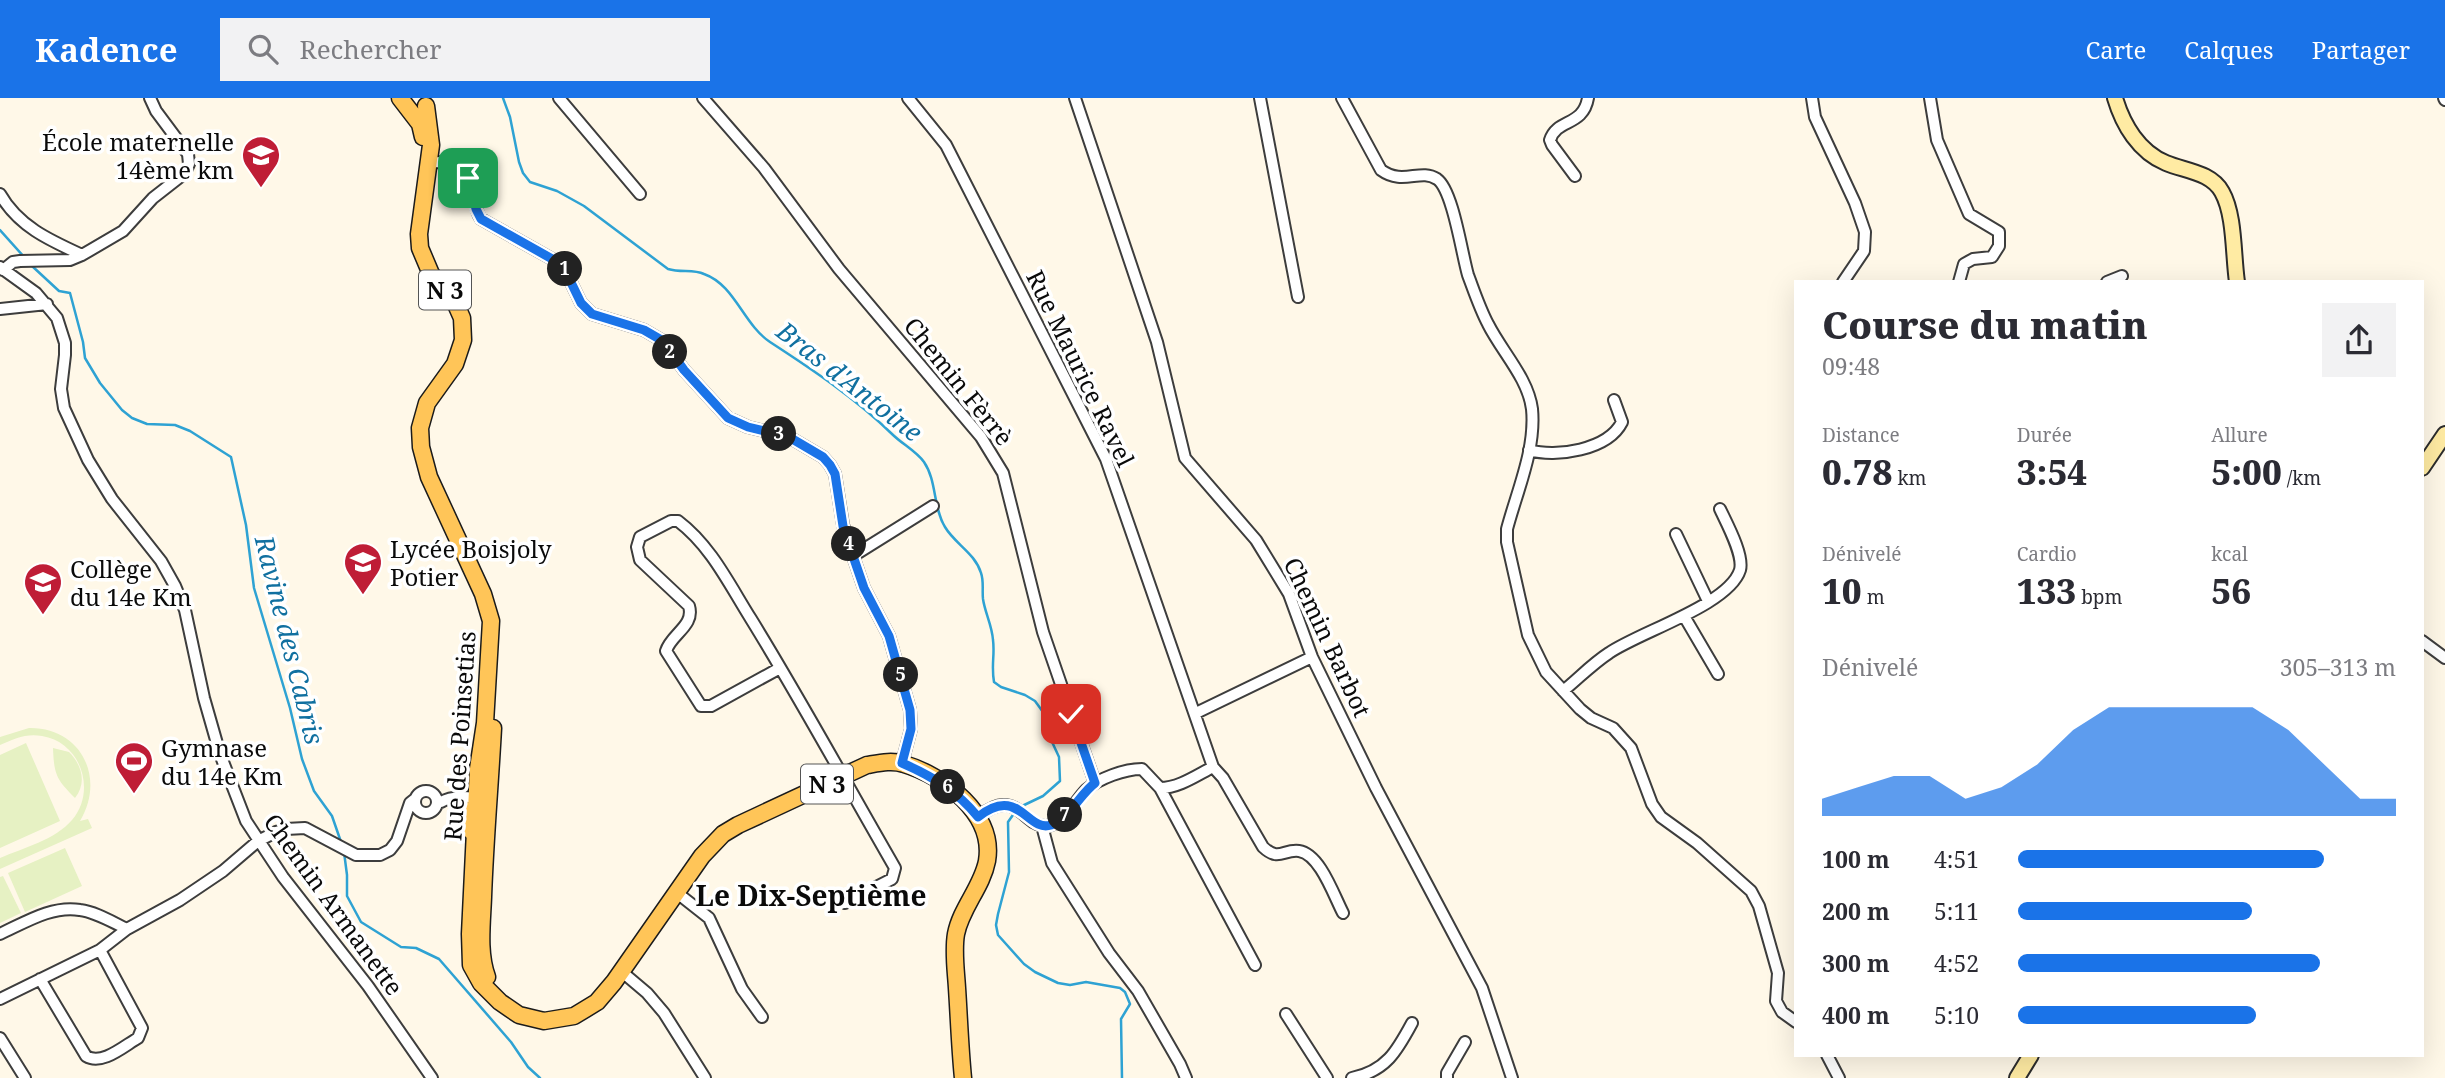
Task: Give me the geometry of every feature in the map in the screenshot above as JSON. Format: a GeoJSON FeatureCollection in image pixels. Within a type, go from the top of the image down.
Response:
{"type":"FeatureCollection","features":[{"type":"Feature","properties":{"kind":"main road","name":"Rue des Poinsetias"},"geometry":{"type":"LineString","coordinates":[[410,102],[420,124],[428,159],[419,234],[420,248],[431,274],[454,300],[462,318],[463,340],[455,364],[427,403],[420,428],[421,447],[429,477],[483,594],[491,621],[485,723],[478,769],[465,793],[474,801]]}},
{"type":"Feature","properties":{"kind":"main road","name":"Rue des Poinsetias"},"geometry":{"type":"LineString","coordinates":[[421,447],[491,589],[496,609],[499,627],[474,801],[479,848],[471,965],[481,983],[500,1002],[519,1015],[544,1021],[558,1020],[574,1016],[597,1002],[702,856],[723,834],[867,765],[902,763]]}},
{"type":"Feature","properties":{"kind":"main road"},"geometry":{"type":"LineString","coordinates":[[902,763],[965,800],[978,817],[987,837],[984,873],[956,935],[963,1078]]}},
{"type":"Feature","properties":{"kind":"main road"},"geometry":{"type":"LineString","coordinates":[[474,801],[469,819],[479,848]]}},
{"type":"Feature","properties":{"kind":"street"},"geometry":{"type":"LineString","coordinates":[[2,268],[13,262],[70,260],[82,255],[123,231],[153,198],[188,168],[188,154],[156,111],[150,98]]}},
{"type":"Feature","properties":{"kind":"street"},"geometry":{"type":"LineString","coordinates":[[559,98],[640,194]]}},
{"type":"Feature","properties":{"kind":"street","name":"Chemin Fèrrè"},"geometry":{"type":"LineString","coordinates":[[703,98],[764,167],[839,269],[981,437],[997,461],[1007,486],[1043,632],[1095,783]]}},
{"type":"Feature","properties":{"kind":"street","name":"Rue Maurice Ravel"},"geometry":{"type":"LineString","coordinates":[[908,98],[946,145],[1106,459],[1213,766],[1223,778],[1263,847],[1271,854],[1298,851],[1306,854],[1318,864],[1343,913]]}},
{"type":"Feature","properties":{"kind":"street","name":"Chemin Barbot"},"geometry":{"type":"LineString","coordinates":[[1075,98],[1157,342],[1185,458],[1256,540],[1289,594],[1312,657],[1376,788],[1482,988],[1512,1078]]}},
{"type":"Feature","properties":{"kind":"street"},"geometry":{"type":"LineString","coordinates":[[1260,98],[1298,296]]}},
{"type":"Feature","properties":{"kind":"street"},"geometry":{"type":"LineString","coordinates":[[1342,98],[1381,170],[1389,176],[1401,179],[1423,176],[1436,178],[1443,186],[1458,229],[1474,291],[1488,324],[1530,398],[1532,425],[1529,450],[1507,529],[1507,542],[1528,635],[1546,672],[1591,718],[1620,734],[1631,748],[1652,804],[1661,817],[1722,863],[1751,891],[1759,905],[1778,973],[1776,1002],[1782,1012],[1794,1021]]}},
{"type":"Feature","properties":{"kind":"street"},"geometry":{"type":"LineString","coordinates":[[1575,176],[1550,140],[1557,129],[1583,113],[1588,98]]}},
{"type":"Feature","properties":{"kind":"street"},"geometry":{"type":"LineString","coordinates":[[1812,98],[1815,117],[1855,202],[1865,232],[1864,251],[1844,280]]}},
{"type":"Feature","properties":{"kind":"street"},"geometry":{"type":"LineString","coordinates":[[1930,98],[1937,140],[1969,214],[1999,232],[1999,246],[1993,257],[1964,264],[1960,280]]}},
{"type":"Feature","properties":{"kind":"street"},"geometry":{"type":"LineString","coordinates":[[2115,98],[2131,134],[2150,153],[2169,164],[2206,177],[2219,187],[2228,206],[2237,280]]}},
{"type":"Feature","properties":{"kind":"street"},"geometry":{"type":"LineString","coordinates":[[428,159],[454,163],[461,168],[468,178],[481,219],[554,260],[565,270],[581,303],[592,314],[644,330],[663,341],[684,370],[728,418],[748,427],[789,437],[823,457],[835,474],[843,526],[864,588],[889,636],[910,710],[911,729],[902,763]]}},
{"type":"Feature","properties":{"kind":"street"},"geometry":{"type":"LineString","coordinates":[[0,194],[19,219],[42,236],[82,255]]}},
{"type":"Feature","properties":{"kind":"street","name":"Chemin Armanette"},"geometry":{"type":"LineString","coordinates":[[2,268],[47,304],[62,330],[65,343],[61,390],[64,408],[88,460],[112,499],[162,561],[175,586],[185,610],[204,698],[220,754],[246,821],[283,877],[381,1003],[432,1078]]}},
{"type":"Feature","properties":{"kind":"street"},"geometry":{"type":"LineString","coordinates":[[2112,280],[2122,276]]}},
{"type":"Feature","properties":{"kind":"street"},"geometry":{"type":"LineString","coordinates":[[0,309],[47,304]]}},
{"type":"Feature","properties":{"kind":"street"},"geometry":{"type":"LineString","coordinates":[[1529,450],[1543,454],[1563,453],[1612,436],[1622,422],[1614,400]]}},
{"type":"Feature","properties":{"kind":"street"},"geometry":{"type":"LineString","coordinates":[[2424,465],[2445,435]]}},
{"type":"Feature","properties":{"kind":"street"},"geometry":{"type":"LineString","coordinates":[[853,556],[873,541],[889,535],[933,506]]}},
{"type":"Feature","properties":{"kind":"street"},"geometry":{"type":"LineString","coordinates":[[1563,691],[1609,653],[1684,616],[1734,581],[1741,566],[1741,557],[1720,509]]}},
{"type":"Feature","properties":{"kind":"street"},"geometry":{"type":"LineString","coordinates":[[780,668],[711,706],[701,706],[666,651],[668,643],[690,619],[689,606],[640,560],[637,547],[640,537],[671,521],[678,521],[692,531],[710,554],[780,668],[895,868],[892,879],[845,903]]}},
{"type":"Feature","properties":{"kind":"street"},"geometry":{"type":"LineString","coordinates":[[1676,534],[1708,601]]}},
{"type":"Feature","properties":{"kind":"street"},"geometry":{"type":"LineString","coordinates":[[1684,616],[1718,674]]}},
{"type":"Feature","properties":{"kind":"street"},"geometry":{"type":"LineString","coordinates":[[2424,642],[2445,657]]}},
{"type":"Feature","properties":{"kind":"street"},"geometry":{"type":"LineString","coordinates":[[1196,713],[1312,657]]}},
{"type":"Feature","properties":{"kind":"street"},"geometry":{"type":"LineString","coordinates":[[1160,788],[1175,786],[1213,766]]}},
{"type":"Feature","properties":{"kind":"street"},"geometry":{"type":"LineString","coordinates":[[1042,826],[1058,821],[1086,789],[1095,783],[1133,769],[1142,769],[1160,788],[1255,965]]}},
{"type":"Feature","properties":{"kind":"street"},"geometry":{"type":"LineString","coordinates":[[0,999],[100,950],[127,929],[203,885],[258,841],[286,829],[304,828],[356,855],[372,856],[390,850],[397,841],[407,810],[418,794],[425,791],[432,793],[439,801],[474,801]]}},
{"type":"Feature","properties":{"kind":"street"},"geometry":{"type":"LineString","coordinates":[[415,799],[416,808],[421,812]]}},
{"type":"Feature","properties":{"kind":"street"},"geometry":{"type":"LineString","coordinates":[[403,826],[421,812],[432,811],[439,801]]}},
{"type":"Feature","properties":{"kind":"street"},"geometry":{"type":"LineString","coordinates":[[978,817],[996,805],[1007,805],[1022,811],[1042,826],[1052,863],[1109,953],[1138,991],[1186,1078]]}},
{"type":"Feature","properties":{"kind":"street"},"geometry":{"type":"LineString","coordinates":[[676,892],[709,918],[742,989],[762,1017]]}},
{"type":"Feature","properties":{"kind":"street"},"geometry":{"type":"LineString","coordinates":[[0,934],[38,916],[78,909],[127,929]]}},
{"type":"Feature","properties":{"kind":"street"},"geometry":{"type":"LineString","coordinates":[[40,979],[86,1056],[92,1060],[100,1059],[138,1038],[142,1028],[100,950]]}},
{"type":"Feature","properties":{"kind":"street"},"geometry":{"type":"LineString","coordinates":[[621,971],[648,993],[664,1013],[705,1078]]}},
{"type":"Feature","properties":{"kind":"street"},"geometry":{"type":"LineString","coordinates":[[1286,1014],[1327,1078]]}},
{"type":"Feature","properties":{"kind":"street"},"geometry":{"type":"LineString","coordinates":[[1352,1078],[1383,1065],[1391,1058],[1412,1023]]}},
{"type":"Feature","properties":{"kind":"street"},"geometry":{"type":"LineString","coordinates":[[0,1038],[25,1078]]}},
{"type":"Feature","properties":{"kind":"street"},"geometry":{"type":"LineString","coordinates":[[1447,1078],[1447,1073],[1465,1042]]}},
{"type":"Feature","properties":{"kind":"street"},"geometry":{"type":"LineString","coordinates":[[1829,1057],[1839,1078]]}},
{"type":"Feature","properties":{"kind":"street"},"geometry":{"type":"LineString","coordinates":[[2017,1078],[2030,1057]]}},
{"type":"Feature","properties":{"kind":"green space"},"geometry":{"type":"Polygon","coordinates":[[[29,728],[47,730],[63,736],[84,758],[89,772],[90,788],[80,821],[88,819],[92,828],[0,869],[0,858],[38,843],[65,827],[79,808],[83,795],[81,769],[67,748],[56,740],[31,735],[0,745],[0,737],[29,728]]]}},
{"type":"Feature","properties":{"kind":"green space"},"geometry":{"type":"Polygon","coordinates":[[[26,743],[60,821],[0,848],[0,755],[26,743]]]}},
{"type":"Feature","properties":{"kind":"green space"},"geometry":{"type":"Polygon","coordinates":[[[53,748],[69,752],[80,768],[81,786],[75,798],[57,776],[53,748]]]}},
{"type":"Feature","properties":{"kind":"green space"},"geometry":{"type":"Polygon","coordinates":[[[65,848],[82,886],[25,912],[8,873],[65,848]]]}},
{"type":"Feature","properties":{"kind":"green space"},"geometry":{"type":"Polygon","coordinates":[[[3,876],[21,913],[0,923],[0,877],[3,876]]]}},
{"type":"Feature","properties":{"kind":"waterway","name":"Bras d'Antoine"},"geometry":{"type":"LineString","coordinates":[[503,98],[510,117],[519,162],[530,182],[557,191],[584,206],[668,269],[691,271],[715,279],[770,342],[848,396],[924,462],[931,478],[941,520],[954,539],[970,554],[981,573],[983,599],[992,635],[994,682],[1035,701],[1043,712],[1047,731],[1059,757],[1060,781],[1043,796],[1020,807]]}},
{"type":"Feature","properties":{"kind":"waterway","name":"Ravine des Cabris"},"geometry":{"type":"LineString","coordinates":[[0,230],[25,258]]}},
{"type":"Feature","properties":{"kind":"waterway","name":"Ravine des Cabris"},"geometry":{"type":"LineString","coordinates":[[32,266],[59,291],[70,293],[85,358],[100,383],[122,410],[147,424],[175,425],[190,431],[231,457],[246,525],[254,588],[290,708],[302,759],[314,791],[332,816],[341,842]]}},
{"type":"Feature","properties":{"kind":"waterway","name":"Bras d'Antoine"},"geometry":{"type":"LineString","coordinates":[[1015,812],[1008,822],[1009,872],[996,925],[998,935],[1024,964],[1058,983],[1070,985],[1086,982],[1120,988],[1125,992],[1130,1004],[1121,1019],[1122,1078]]}},
{"type":"Feature","properties":{"kind":"waterway","name":"Ravine des Cabris"},"geometry":{"type":"LineString","coordinates":[[344,852],[347,896],[361,922],[401,947],[416,948],[439,959],[540,1078]]}},
{"type":"Feature","properties":{"kind":"place","name":"École maternelle 14ème km"},"geometry":{"type":"Point","coordinates":[261,189]}},
{"type":"Feature","properties":{"kind":"place","name":"Lycée Boisjoly Potier"},"geometry":{"type":"Point","coordinates":[363,596]}},
{"type":"Feature","properties":{"kind":"place","name":"Collège du 14e Km"},"geometry":{"type":"Point","coordinates":[43,616]}},
{"type":"Feature","properties":{"kind":"place","name":"Gymnase du 14e Km"},"geometry":{"type":"Point","coordinates":[134,795]}},
{"type":"Feature","properties":{"kind":"district","name":"Le Dix-Septième"},"geometry":{"type":"Point","coordinates":[811,895]}},
{"type":"Feature","properties":{"kind":"route"},"geometry":{"type":"LineString","coordinates":[[468,178],[481,219],[554,260],[565,270],[581,303],[592,314],[644,330],[663,341],[684,370],[728,418],[748,427],[789,437],[823,457],[830,465],[835,474],[843,526],[864,588],[889,636],[910,710],[911,729],[902,763],[947,787],[965,800],[978,817],[996,805],[1007,805],[1022,811],[1042,826],[1048,826],[1058,821],[1086,789],[1095,783],[1071,714]]}}]}
